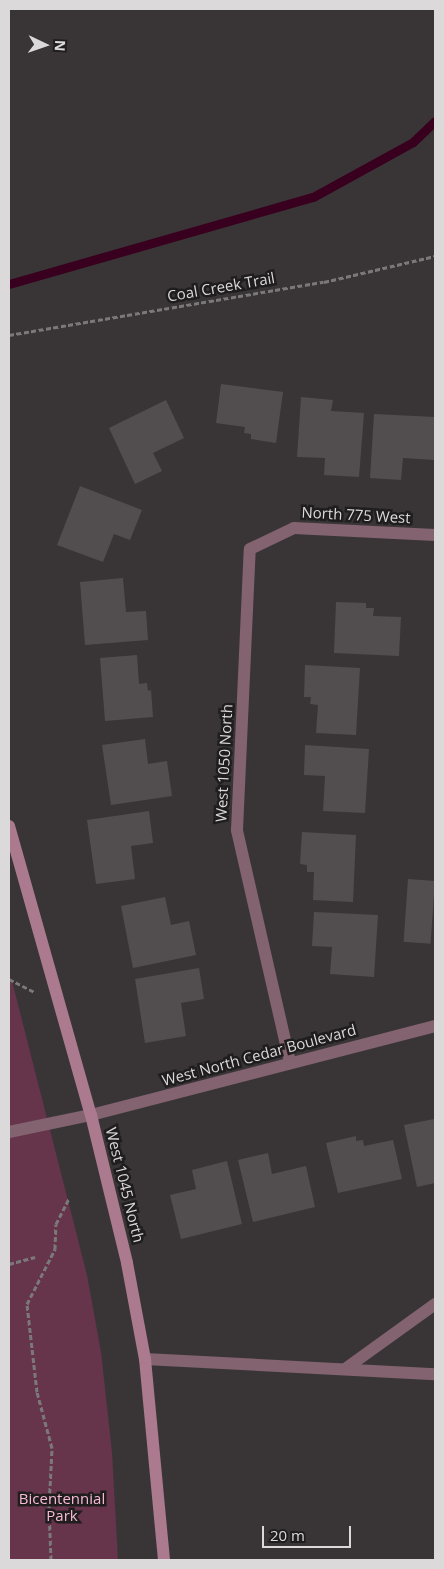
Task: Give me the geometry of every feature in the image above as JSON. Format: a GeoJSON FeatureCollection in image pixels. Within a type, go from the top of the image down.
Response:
{"type":"FeatureCollection","features":[{"type":"Feature","properties":{"kind":"main road","name":"West 1045 North"},"geometry":{"type":"LineString","coordinates":[[9,826],[91,1115],[127,1263],[145,1359],[164,1560]]}},
{"type":"Feature","properties":{"kind":"street","name":"North 775 West"},"geometry":{"type":"LineString","coordinates":[[250,549],[294,528],[435,535]]}},
{"type":"Feature","properties":{"kind":"street","name":"West 1050 North"},"geometry":{"type":"LineString","coordinates":[[250,549],[238,830],[290,1062]]}},
{"type":"Feature","properties":{"kind":"street","name":"West North Cedar Boulevard"},"geometry":{"type":"LineString","coordinates":[[9,1132],[91,1115],[435,1026]]}},
{"type":"Feature","properties":{"kind":"street"},"geometry":{"type":"LineString","coordinates":[[345,1369],[435,1304]]}},
{"type":"Feature","properties":{"kind":"street"},"geometry":{"type":"LineString","coordinates":[[145,1359],[435,1374]]}},
{"type":"Feature","properties":{"kind":"path","name":"Coal Creek Trail"},"geometry":{"type":"LineString","coordinates":[[9,335],[324,282],[435,256]]}},
{"type":"Feature","properties":{"kind":"path"},"geometry":{"type":"LineString","coordinates":[[51,1560],[49,1508],[52,1448],[37,1392],[27,1304],[55,1249],[56,1224],[69,1200]]}},
{"type":"Feature","properties":{"kind":"path"},"geometry":{"type":"LineString","coordinates":[[9,1264],[35,1257]]}},
{"type":"Feature","properties":{"kind":"green space","name":"Bicentennial Park"},"geometry":{"type":"Polygon","coordinates":[[[9,979],[12,981],[87,1275],[101,1352],[112,1452],[118,1560],[9,1560],[9,979]]]}},
{"type":"Feature","properties":{"kind":"building"},"geometry":{"type":"Polygon","coordinates":[[[221,384],[283,392],[276,443],[251,439],[251,434],[244,433],[245,427],[216,423],[221,384]]]}},
{"type":"Feature","properties":{"kind":"building"},"geometry":{"type":"Polygon","coordinates":[[[301,397],[333,400],[331,411],[364,413],[359,477],[324,475],[325,458],[297,457],[301,397]]]}},
{"type":"Feature","properties":{"kind":"building"},"geometry":{"type":"Polygon","coordinates":[[[166,400],[184,438],[153,453],[162,471],[135,484],[109,428],[166,400]]]}},
{"type":"Feature","properties":{"kind":"building"},"geometry":{"type":"Polygon","coordinates":[[[374,414],[435,417],[435,460],[403,458],[401,480],[370,478],[374,414]]]}},
{"type":"Feature","properties":{"kind":"building"},"geometry":{"type":"Polygon","coordinates":[[[80,486],[142,510],[130,540],[114,534],[103,562],[57,545],[80,486]]]}},
{"type":"Feature","properties":{"kind":"building"},"geometry":{"type":"Polygon","coordinates":[[[123,578],[126,612],[146,611],[148,640],[85,645],[80,582],[123,578]]]}},
{"type":"Feature","properties":{"kind":"building"},"geometry":{"type":"Polygon","coordinates":[[[336,602],[366,603],[366,608],[374,608],[373,616],[401,617],[399,656],[334,653],[336,602]]]}},
{"type":"Feature","properties":{"kind":"building"},"geometry":{"type":"Polygon","coordinates":[[[137,655],[139,684],[147,683],[148,691],[151,690],[153,717],[105,721],[100,658],[137,655]]]}},
{"type":"Feature","properties":{"kind":"building"},"geometry":{"type":"Polygon","coordinates":[[[305,665],[360,668],[356,735],[316,733],[318,705],[310,704],[311,697],[304,697],[305,665]]]}},
{"type":"Feature","properties":{"kind":"building"},"geometry":{"type":"Polygon","coordinates":[[[145,739],[148,764],[167,761],[172,796],[111,805],[102,745],[145,739]]]}},
{"type":"Feature","properties":{"kind":"building"},"geometry":{"type":"Polygon","coordinates":[[[305,745],[369,749],[365,813],[323,811],[325,776],[304,775],[305,745]]]}},
{"type":"Feature","properties":{"kind":"building"},"geometry":{"type":"Polygon","coordinates":[[[149,811],[153,843],[131,846],[135,879],[96,884],[87,820],[149,811]]]}},
{"type":"Feature","properties":{"kind":"building"},"geometry":{"type":"Polygon","coordinates":[[[302,832],[356,835],[353,902],[313,900],[314,872],[307,872],[307,865],[300,864],[302,832]]]}},
{"type":"Feature","properties":{"kind":"building"},"geometry":{"type":"Polygon","coordinates":[[[408,879],[435,881],[431,944],[404,942],[408,879]]]}},
{"type":"Feature","properties":{"kind":"building"},"geometry":{"type":"Polygon","coordinates":[[[165,897],[171,925],[189,921],[196,955],[133,968],[121,906],[165,897]]]}},
{"type":"Feature","properties":{"kind":"building"},"geometry":{"type":"Polygon","coordinates":[[[314,912],[378,915],[374,977],[330,974],[332,947],[312,946],[314,912]]]}},
{"type":"Feature","properties":{"kind":"building"},"geometry":{"type":"Polygon","coordinates":[[[199,968],[204,999],[181,1003],[186,1036],[145,1043],[135,979],[199,968]]]}},
{"type":"Feature","properties":{"kind":"building"},"geometry":{"type":"Polygon","coordinates":[[[434,1119],[435,1183],[417,1187],[404,1125],[434,1119]]]}},
{"type":"Feature","properties":{"kind":"building"},"geometry":{"type":"Polygon","coordinates":[[[356,1136],[356,1141],[363,1140],[364,1146],[393,1140],[402,1179],[338,1193],[326,1143],[356,1136]]]}},
{"type":"Feature","properties":{"kind":"building"},"geometry":{"type":"Polygon","coordinates":[[[268,1153],[272,1174],[306,1166],[315,1207],[253,1222],[238,1160],[268,1153]]]}},
{"type":"Feature","properties":{"kind":"building"},"geometry":{"type":"Polygon","coordinates":[[[227,1161],[242,1224],[181,1239],[170,1195],[196,1189],[192,1170],[227,1161]]]}},
{"type":"Feature","properties":{"kind":"waterway"},"geometry":{"type":"LineString","coordinates":[[9,284],[313,197],[413,142],[435,121]]}}]}
